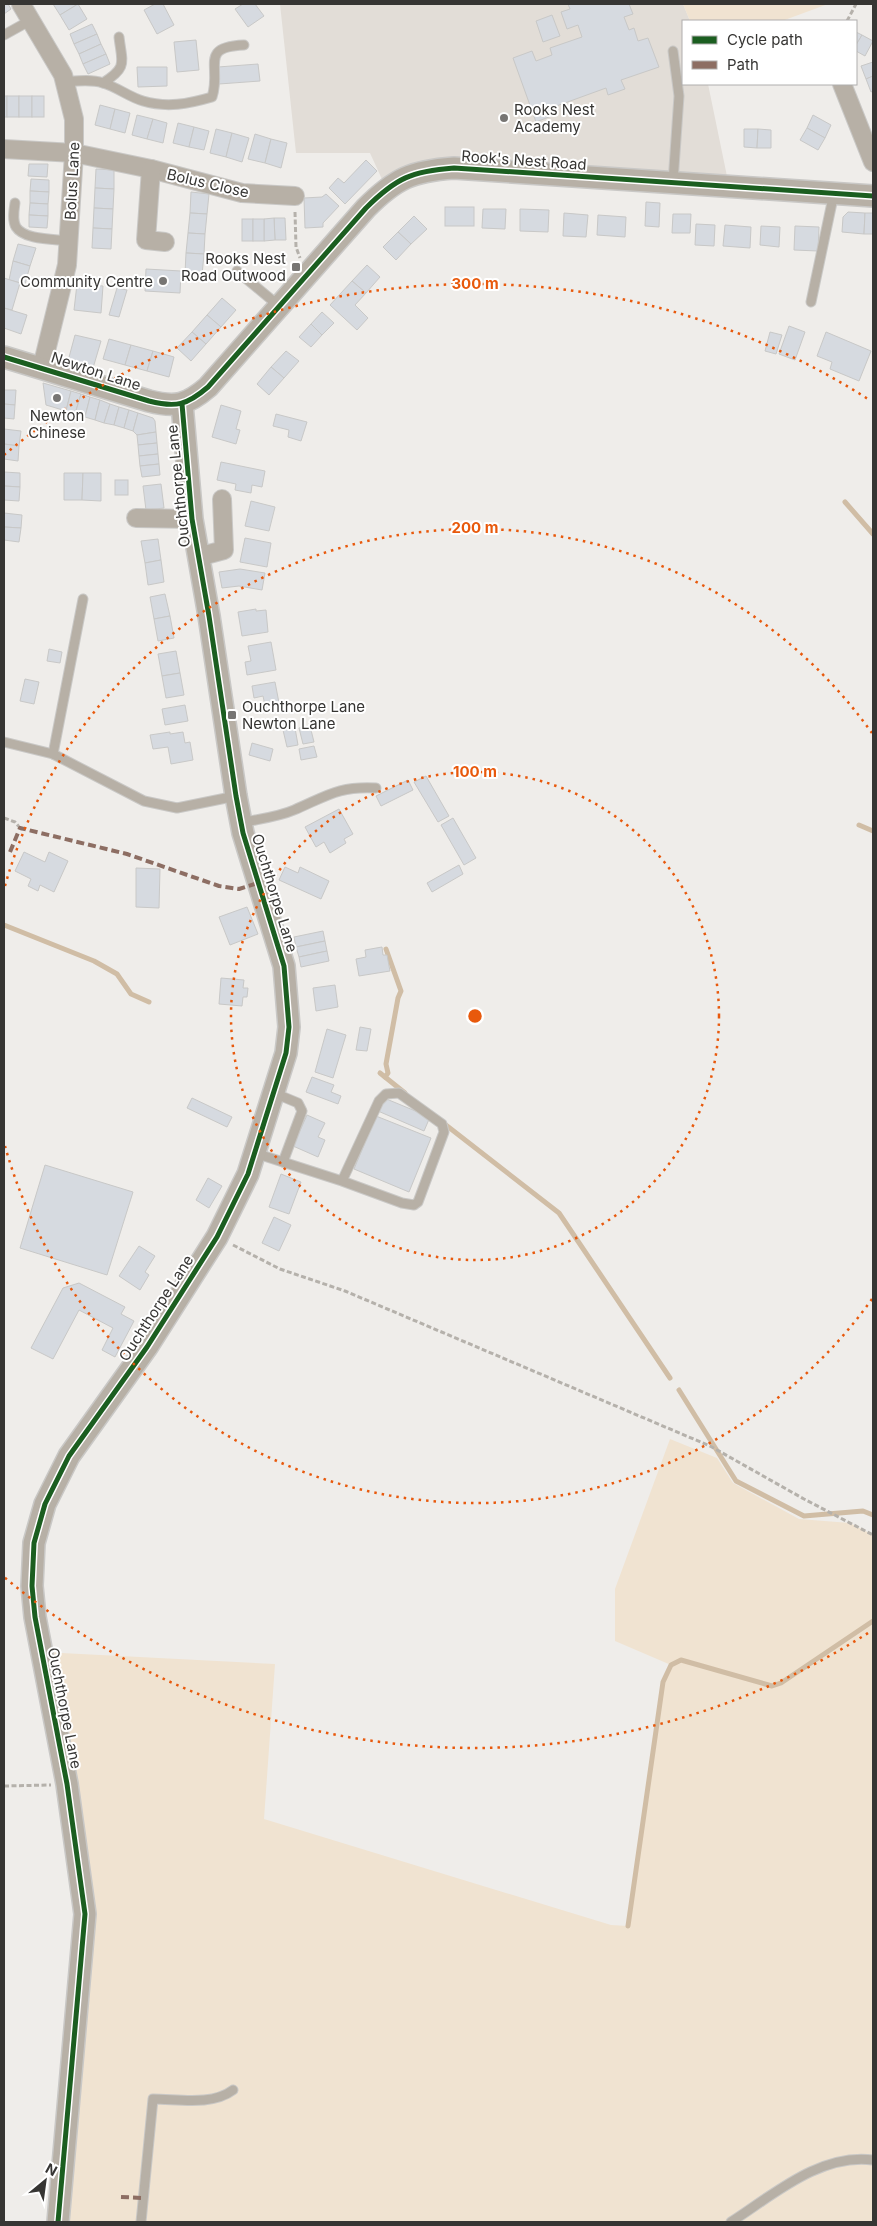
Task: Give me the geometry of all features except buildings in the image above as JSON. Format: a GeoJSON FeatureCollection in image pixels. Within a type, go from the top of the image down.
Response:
{"type":"FeatureCollection","features":[{"type":"Feature","properties":{"kind":"street","name":"Bolus Lane"},"geometry":{"type":"LineString","coordinates":[[26,8],[63,75],[74,119],[74,153],[67,264],[42,367]]}},
{"type":"Feature","properties":{"kind":"street"},"geometry":{"type":"LineString","coordinates":[[842,85],[873,162]]}},
{"type":"Feature","properties":{"kind":"street","name":"Bolus Close"},"geometry":{"type":"LineString","coordinates":[[4,149],[74,153],[242,193],[295,203]]}},
{"type":"Feature","properties":{"kind":"street","name":"Rook's Nest Road"},"geometry":{"type":"LineString","coordinates":[[182,404],[196,397],[208,387],[386,188],[399,180],[433,170],[454,168],[873,196]]}},
{"type":"Feature","properties":{"kind":"street","name":"Bolus Close"},"geometry":{"type":"LineString","coordinates":[[151,170],[146,240],[165,242]]}},
{"type":"Feature","properties":{"kind":"street","name":"Newton Lane"},"geometry":{"type":"LineString","coordinates":[[4,357],[164,405],[182,404]]}},
{"type":"Feature","properties":{"kind":"street","name":"Ouchthorpe Lane"},"geometry":{"type":"LineString","coordinates":[[58,2222],[85,1914],[67,1784],[35,1617],[32,1577],[34,1543],[45,1504],[69,1456],[146,1347],[217,1237],[248,1174],[286,1053],[289,1010],[284,966],[241,823],[236,796],[209,616],[192,519],[182,404]]}},
{"type":"Feature","properties":{"kind":"street"},"geometry":{"type":"LineString","coordinates":[[198,557],[224,550],[222,499]]}},
{"type":"Feature","properties":{"kind":"street"},"geometry":{"type":"LineString","coordinates":[[136,518],[192,519]]}},
{"type":"Feature","properties":{"kind":"lane"},"geometry":{"type":"LineString","coordinates":[[4,35],[26,8]]}},
{"type":"Feature","properties":{"kind":"lane"},"geometry":{"type":"LineString","coordinates":[[103,83],[118,74],[122,62],[119,36]]}},
{"type":"Feature","properties":{"kind":"lane"},"geometry":{"type":"LineString","coordinates":[[65,82],[82,80],[103,83],[128,95],[156,104],[184,104],[212,97],[215,88],[215,55],[219,49],[228,46],[244,45]]}},
{"type":"Feature","properties":{"kind":"lane"},"geometry":{"type":"LineString","coordinates":[[673,52],[679,96],[673,183]]}},
{"type":"Feature","properties":{"kind":"lane"},"geometry":{"type":"LineString","coordinates":[[811,302],[834,193]]}},
{"type":"Feature","properties":{"kind":"lane"},"geometry":{"type":"LineString","coordinates":[[15,203],[13,219],[16,227],[23,233],[69,241]]}},
{"type":"Feature","properties":{"kind":"lane"},"geometry":{"type":"LineString","coordinates":[[237,270],[279,306]]}},
{"type":"Feature","properties":{"kind":"lane"},"geometry":{"type":"LineString","coordinates":[[53,754],[83,599]]}},
{"type":"Feature","properties":{"kind":"lane"},"geometry":{"type":"LineString","coordinates":[[4,742],[53,754],[144,801],[176,808],[236,796]]}},
{"type":"Feature","properties":{"kind":"lane"},"geometry":{"type":"LineString","coordinates":[[241,823],[293,811],[336,790],[359,787],[376,788]]}},
{"type":"Feature","properties":{"kind":"lane"},"geometry":{"type":"LineString","coordinates":[[274,1093],[298,1103],[301,1107],[301,1117],[283,1162]]}},
{"type":"Feature","properties":{"kind":"lane"},"geometry":{"type":"LineString","coordinates":[[255,1153],[342,1181],[402,1203],[414,1205],[420,1196],[444,1132],[442,1124],[399,1093],[386,1094],[379,1101],[342,1181]]}},
{"type":"Feature","properties":{"kind":"lane"},"geometry":{"type":"LineString","coordinates":[[141,2222],[153,2099],[214,2099],[224,2097],[233,2090]]}},
{"type":"Feature","properties":{"kind":"lane"},"geometry":{"type":"LineString","coordinates":[[731,2222],[811,2172],[833,2163],[873,2160]]}},
{"type":"Feature","properties":{"kind":"path"},"geometry":{"type":"LineString","coordinates":[[848,20],[856,4]]}},
{"type":"Feature","properties":{"kind":"path"},"geometry":{"type":"LineString","coordinates":[[295,203],[296,247],[300,259],[310,271]]}},
{"type":"Feature","properties":{"kind":"path"},"geometry":{"type":"LineString","coordinates":[[4,818],[15,822],[20,828]]}},
{"type":"Feature","properties":{"kind":"path"},"geometry":{"type":"LineString","coordinates":[[217,1237],[280,1269],[345,1292],[710,1446],[873,1535]]}},
{"type":"Feature","properties":{"kind":"path"},"geometry":{"type":"LineString","coordinates":[[4,1786],[67,1784]]}},
{"type":"Feature","properties":{"kind":"shaded area","name":"Rooks Nest Academy"},"geometry":{"type":"Polygon","coordinates":[[[280,4],[683,4],[690,20],[682,20],[682,85],[708,85],[729,186],[454,168],[386,188],[370,153],[296,153],[280,4]]]}},
{"type":"Feature","properties":{"kind":"shaded area"},"geometry":{"type":"Polygon","coordinates":[[[683,4],[828,4],[785,20],[690,20],[683,4]]]}},
{"type":"Feature","properties":{"kind":"shaded area"},"geometry":{"type":"Polygon","coordinates":[[[670,1439],[717,1458],[733,1483],[799,1519],[850,1523],[873,1535],[873,2222],[58,2222],[85,1914],[42,1652],[275,1664],[264,1819],[611,1925],[628,1926],[663,1682],[671,1665],[615,1641],[615,1589],[670,1439]]]}},
{"type":"Feature","properties":{"kind":"waterway"},"geometry":{"type":"LineString","coordinates":[[845,502],[873,534]]}},
{"type":"Feature","properties":{"kind":"waterway"},"geometry":{"type":"LineString","coordinates":[[859,825],[873,831]]}},
{"type":"Feature","properties":{"kind":"waterway"},"geometry":{"type":"LineString","coordinates":[[4,925],[94,961],[117,974],[131,994],[149,1002]]}},
{"type":"Feature","properties":{"kind":"waterway"},"geometry":{"type":"LineString","coordinates":[[385,1077],[388,1073],[386,1064],[398,998],[401,991],[386,949]]}},
{"type":"Feature","properties":{"kind":"waterway"},"geometry":{"type":"LineString","coordinates":[[380,1073],[405,1093]]}},
{"type":"Feature","properties":{"kind":"waterway"},"geometry":{"type":"LineString","coordinates":[[442,1122],[559,1213],[670,1378]]}},
{"type":"Feature","properties":{"kind":"waterway"},"geometry":{"type":"LineString","coordinates":[[679,1390],[736,1481],[804,1516],[863,1511],[873,1515]]}},
{"type":"Feature","properties":{"kind":"waterway"},"geometry":{"type":"LineString","coordinates":[[628,1926],[663,1682],[671,1665],[681,1660],[772,1686],[781,1683],[873,1621]]}},
{"type":"Feature","properties":{"kind":"marked path"},"geometry":{"type":"LineString","coordinates":[[10,852],[20,828],[127,854],[219,886],[239,889],[258,883]]}},
{"type":"Feature","properties":{"kind":"marked path"},"geometry":{"type":"LineString","coordinates":[[121,2197],[143,2198]]}},
{"type":"Feature","properties":{"kind":"cycle path"},"geometry":{"type":"LineString","coordinates":[[4,357],[158,403],[174,404],[194,398],[208,387],[366,208],[396,183],[427,171],[454,168],[873,196]]}},
{"type":"Feature","properties":{"kind":"cycle path"},"geometry":{"type":"LineString","coordinates":[[58,2222],[85,1914],[67,1784],[35,1617],[32,1586],[34,1543],[45,1504],[69,1456],[147,1347],[217,1237],[248,1174],[286,1053],[289,1027],[284,966],[243,833],[236,796],[209,616],[192,519],[182,404]]}},
{"type":"Feature","properties":{"kind":"place","name":"Rooks Nest Academy"},"geometry":{"type":"Point","coordinates":[504,118]}},
{"type":"Feature","properties":{"kind":"place","name":"Rooks Nest Road Outwood"},"geometry":{"type":"Point","coordinates":[296,267]}},
{"type":"Feature","properties":{"kind":"place","name":"Community Centre"},"geometry":{"type":"Point","coordinates":[163,281]}},
{"type":"Feature","properties":{"kind":"place","name":"Newton Chinese"},"geometry":{"type":"Point","coordinates":[57,398]}},
{"type":"Feature","properties":{"kind":"place","name":"Ouchthorpe Lane Newton Lane"},"geometry":{"type":"Point","coordinates":[232,715]}}]}
